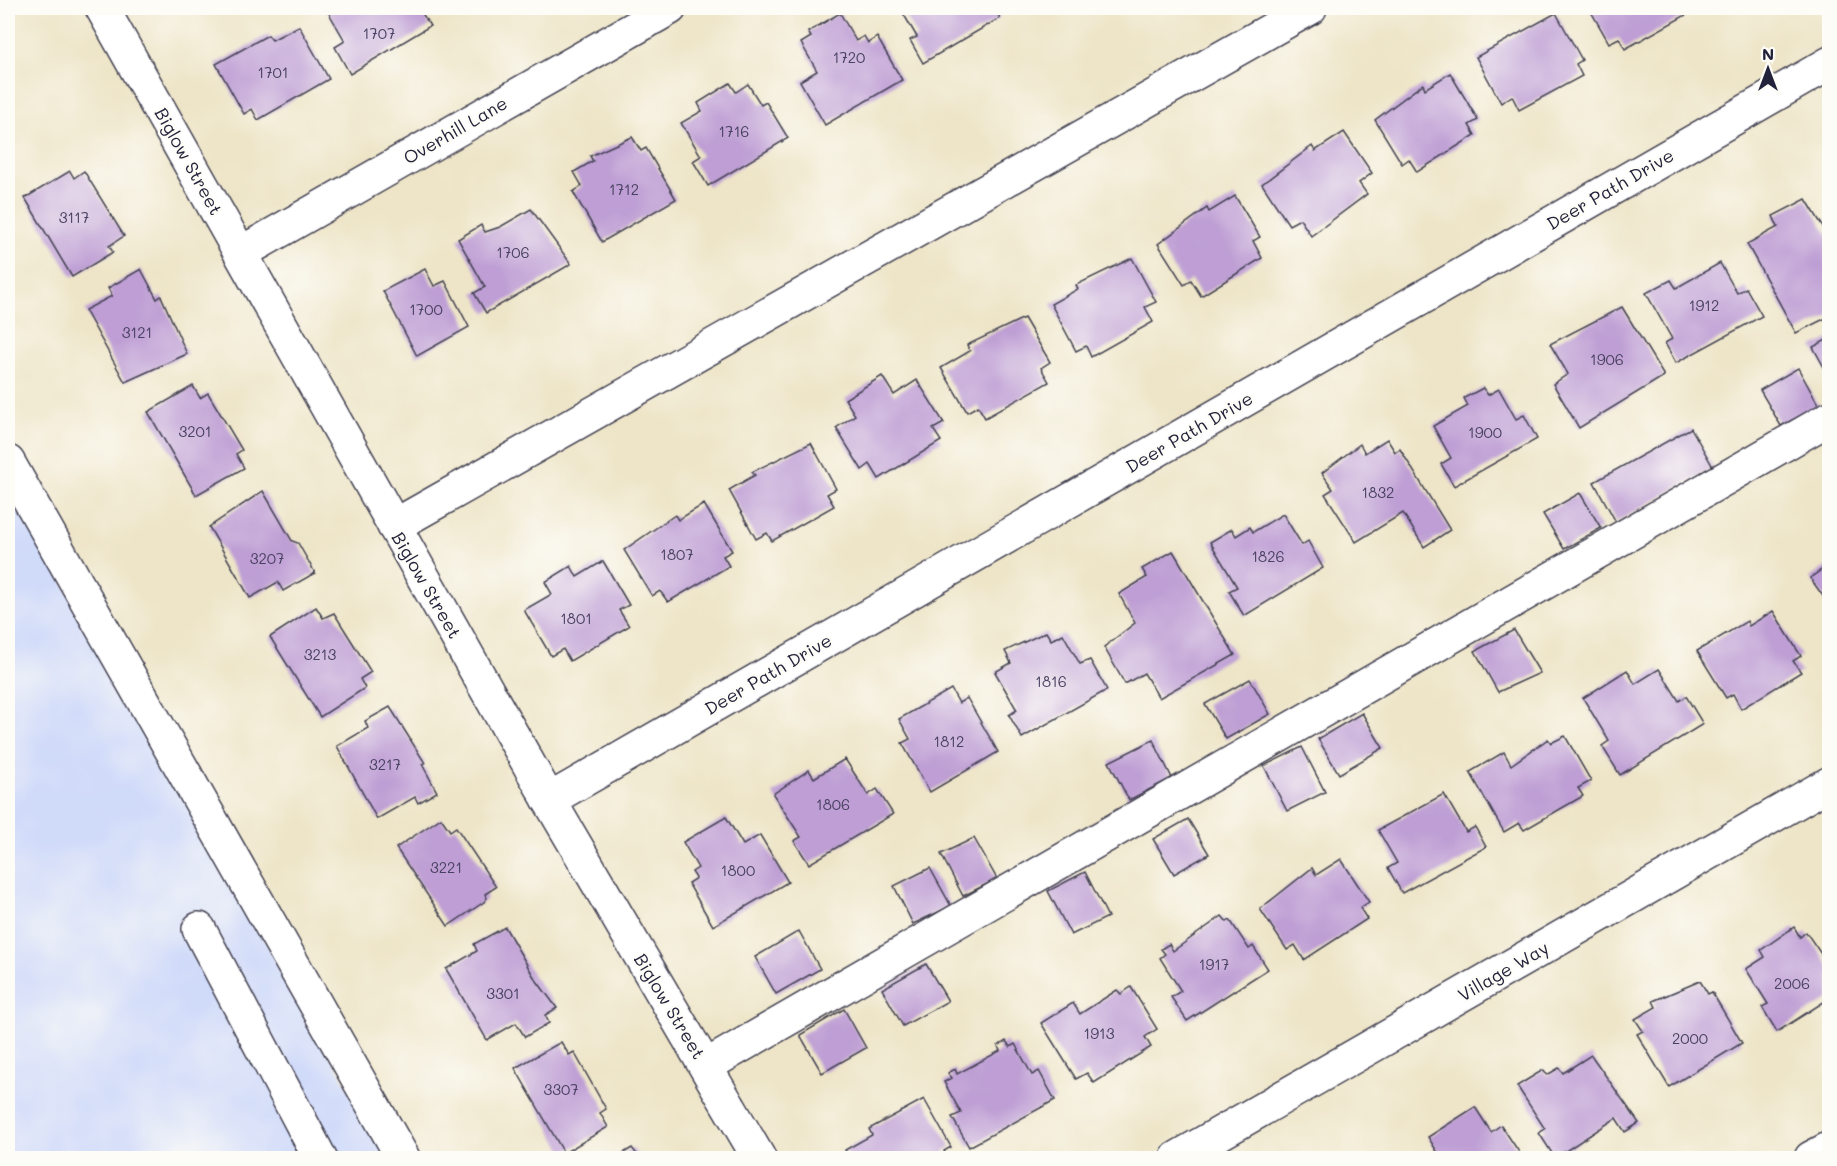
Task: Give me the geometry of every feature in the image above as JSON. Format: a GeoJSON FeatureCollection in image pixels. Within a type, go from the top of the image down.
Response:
{"type":"FeatureCollection","features":[{"type":"Feature","properties":{"kind":"street","name":"Biglow Street"},"geometry":{"type":"LineString","coordinates":[[102,8],[549,800],[759,1158]]}},
{"type":"Feature","properties":{"kind":"street","name":"Overhill Lane"},"geometry":{"type":"LineString","coordinates":[[240,253],[670,8]]}},
{"type":"Feature","properties":{"kind":"street"},"geometry":{"type":"LineString","coordinates":[[394,526],[1310,8]]}},
{"type":"Feature","properties":{"kind":"street","name":"Deer Path Drive"},"geometry":{"type":"LineString","coordinates":[[549,800],[1830,63]]}},
{"type":"Feature","properties":{"kind":"street"},"geometry":{"type":"LineString","coordinates":[[706,1066],[1830,417]]}},
{"type":"Feature","properties":{"kind":"street"},"geometry":{"type":"LineString","coordinates":[[8,462],[403,1158]]}},
{"type":"Feature","properties":{"kind":"street","name":"Village Way"},"geometry":{"type":"LineString","coordinates":[[1177,1158],[1830,783]]}},
{"type":"Feature","properties":{"kind":"street"},"geometry":{"type":"LineString","coordinates":[[199,930],[320,1158]]}},
{"type":"Feature","properties":{"kind":"street"},"geometry":{"type":"LineString","coordinates":[[1812,1158],[1830,1148]]}},
{"type":"Feature","properties":{"kind":"shaded area"},"geometry":{"type":"Polygon","coordinates":[[[8,485],[388,1158],[8,1158],[8,485]]]}},
{"type":"Feature","properties":{"kind":"building"},"geometry":{"type":"Polygon","coordinates":[[[326,8],[419,8],[430,26],[350,74],[335,47],[345,41],[326,8]]]}},
{"type":"Feature","properties":{"kind":"building"},"geometry":{"type":"Polygon","coordinates":[[[900,8],[994,8],[1000,18],[923,63],[910,40],[917,37],[900,8]]]}},
{"type":"Feature","properties":{"kind":"building"},"geometry":{"type":"Polygon","coordinates":[[[1589,8],[1682,8],[1686,15],[1625,49],[1619,38],[1609,43],[1589,8]]]}},
{"type":"Feature","properties":{"kind":"building"},"geometry":{"type":"Polygon","coordinates":[[[840,13],[856,41],[864,36],[868,43],[877,37],[902,80],[825,125],[800,81],[817,71],[801,43],[811,37],[808,32],[840,13]]]}},
{"type":"Feature","properties":{"kind":"building"},"geometry":{"type":"Polygon","coordinates":[[[1556,13],[1582,60],[1576,64],[1582,76],[1519,110],[1512,96],[1501,103],[1476,57],[1556,13]]]}},
{"type":"Feature","properties":{"kind":"building"},"geometry":{"type":"Polygon","coordinates":[[[299,26],[329,79],[258,120],[252,109],[244,114],[216,64],[268,35],[272,40],[299,26]]]}},
{"type":"Feature","properties":{"kind":"building"},"geometry":{"type":"Polygon","coordinates":[[[1450,73],[1478,120],[1469,125],[1475,135],[1417,172],[1409,159],[1402,164],[1375,120],[1423,84],[1425,89],[1450,73]]]}},
{"type":"Feature","properties":{"kind":"building"},"geometry":{"type":"Polygon","coordinates":[[[730,83],[736,92],[748,84],[761,105],[766,102],[788,138],[708,186],[693,161],[701,156],[681,123],[702,111],[698,103],[730,83]]]}},
{"type":"Feature","properties":{"kind":"building"},"geometry":{"type":"Polygon","coordinates":[[[1344,132],[1372,173],[1359,183],[1367,194],[1311,236],[1300,219],[1289,225],[1262,184],[1312,146],[1315,151],[1344,132]]]}},
{"type":"Feature","properties":{"kind":"building"},"geometry":{"type":"Polygon","coordinates":[[[632,137],[641,151],[646,148],[676,199],[602,242],[573,192],[582,186],[574,172],[593,161],[590,156],[632,137]]]}},
{"type":"Feature","properties":{"kind":"building"},"geometry":{"type":"Polygon","coordinates":[[[70,171],[74,178],[84,171],[124,236],[109,246],[113,252],[72,277],[25,198],[70,171]]]}},
{"type":"Feature","properties":{"kind":"building"},"geometry":{"type":"Polygon","coordinates":[[[1235,196],[1260,237],[1253,241],[1262,258],[1201,296],[1191,280],[1184,285],[1158,244],[1207,208],[1209,212],[1235,196]]]}},
{"type":"Feature","properties":{"kind":"building"},"geometry":{"type":"Polygon","coordinates":[[[1806,199],[1830,238],[1830,316],[1796,333],[1747,244],[1778,227],[1773,216],[1806,199]]]}},
{"type":"Feature","properties":{"kind":"building"},"geometry":{"type":"Polygon","coordinates":[[[531,209],[571,264],[486,313],[474,293],[485,287],[458,239],[481,225],[485,232],[500,227],[531,209]]]}},
{"type":"Feature","properties":{"kind":"building"},"geometry":{"type":"Polygon","coordinates":[[[1132,258],[1156,302],[1145,307],[1153,322],[1091,357],[1086,346],[1076,351],[1051,304],[1078,289],[1076,285],[1132,258]]]}},
{"type":"Feature","properties":{"kind":"building"},"geometry":{"type":"Polygon","coordinates":[[[1720,263],[1737,293],[1746,288],[1762,316],[1676,363],[1665,343],[1672,339],[1646,293],[1671,280],[1676,288],[1720,263]]]}},
{"type":"Feature","properties":{"kind":"building"},"geometry":{"type":"Polygon","coordinates":[[[141,269],[157,299],[161,296],[187,354],[125,382],[85,310],[112,296],[108,288],[141,269]]]}},
{"type":"Feature","properties":{"kind":"building"},"geometry":{"type":"Polygon","coordinates":[[[425,269],[434,286],[445,281],[469,327],[417,356],[383,291],[425,269]]]}},
{"type":"Feature","properties":{"kind":"building"},"geometry":{"type":"Polygon","coordinates":[[[1622,307],[1664,376],[1579,428],[1553,384],[1568,374],[1550,344],[1622,307]]]}},
{"type":"Feature","properties":{"kind":"building"},"geometry":{"type":"Polygon","coordinates":[[[1024,318],[1050,362],[1041,368],[1049,382],[985,418],[978,406],[967,412],[941,368],[970,351],[967,345],[1024,318]]]}},
{"type":"Feature","properties":{"kind":"building"},"geometry":{"type":"Polygon","coordinates":[[[1830,338],[1830,378],[1813,347],[1830,338]]]}},
{"type":"Feature","properties":{"kind":"building"},"geometry":{"type":"Polygon","coordinates":[[[1798,368],[1819,406],[1781,426],[1760,390],[1798,368]]]}},
{"type":"Feature","properties":{"kind":"building"},"geometry":{"type":"Polygon","coordinates":[[[882,376],[894,395],[917,380],[944,423],[933,429],[941,441],[879,479],[870,464],[862,470],[836,428],[855,415],[845,399],[882,376]]]}},
{"type":"Feature","properties":{"kind":"building"},"geometry":{"type":"Polygon","coordinates":[[[193,386],[200,398],[208,393],[242,450],[236,454],[244,468],[196,495],[148,412],[193,386]]]}},
{"type":"Feature","properties":{"kind":"building"},"geometry":{"type":"Polygon","coordinates":[[[1483,388],[1488,395],[1499,389],[1516,419],[1524,415],[1537,439],[1454,486],[1441,464],[1451,458],[1433,426],[1468,406],[1464,398],[1483,388]]]}},
{"type":"Feature","properties":{"kind":"building"},"geometry":{"type":"Polygon","coordinates":[[[1691,428],[1713,467],[1616,522],[1594,482],[1691,428]]]}},
{"type":"Feature","properties":{"kind":"building"},"geometry":{"type":"Polygon","coordinates":[[[1387,439],[1395,452],[1400,449],[1450,530],[1424,547],[1403,513],[1356,542],[1325,494],[1333,489],[1322,473],[1360,444],[1365,453],[1387,439]]]}},
{"type":"Feature","properties":{"kind":"building"},"geometry":{"type":"Polygon","coordinates":[[[811,443],[836,489],[827,494],[834,506],[772,541],[767,533],[756,539],[729,490],[755,475],[752,472],[811,443]]]}},
{"type":"Feature","properties":{"kind":"building"},"geometry":{"type":"Polygon","coordinates":[[[263,491],[292,541],[298,543],[315,573],[283,591],[278,582],[250,598],[209,527],[263,491]]]}},
{"type":"Feature","properties":{"kind":"building"},"geometry":{"type":"Polygon","coordinates":[[[1580,493],[1601,528],[1564,549],[1543,514],[1580,493]]]}},
{"type":"Feature","properties":{"kind":"building"},"geometry":{"type":"Polygon","coordinates":[[[704,504],[732,551],[723,556],[729,566],[668,602],[660,591],[652,596],[624,550],[675,515],[678,520],[704,504]]]}},
{"type":"Feature","properties":{"kind":"building"},"geometry":{"type":"Polygon","coordinates":[[[1283,514],[1302,545],[1308,541],[1323,568],[1244,616],[1229,591],[1237,587],[1210,542],[1232,529],[1236,536],[1250,527],[1253,532],[1283,514]]]}},
{"type":"Feature","properties":{"kind":"building"},"geometry":{"type":"Polygon","coordinates":[[[1173,551],[1235,655],[1159,698],[1144,673],[1125,684],[1104,647],[1135,623],[1119,594],[1147,577],[1142,569],[1173,551]]]}},
{"type":"Feature","properties":{"kind":"building"},"geometry":{"type":"Polygon","coordinates":[[[603,561],[629,605],[619,610],[629,626],[570,661],[563,649],[551,656],[524,610],[552,594],[545,582],[571,566],[577,577],[603,561]]]}},
{"type":"Feature","properties":{"kind":"building"},"geometry":{"type":"Polygon","coordinates":[[[1827,566],[1830,569],[1830,606],[1810,578],[1827,566]]]}},
{"type":"Feature","properties":{"kind":"building"},"geometry":{"type":"Polygon","coordinates":[[[316,607],[323,618],[334,613],[371,672],[360,679],[365,688],[320,717],[270,637],[316,607]]]}},
{"type":"Feature","properties":{"kind":"building"},"geometry":{"type":"Polygon","coordinates":[[[1773,611],[1801,656],[1793,661],[1801,672],[1741,709],[1733,694],[1726,698],[1697,651],[1747,621],[1749,626],[1773,611]]]}},
{"type":"Feature","properties":{"kind":"building"},"geometry":{"type":"Polygon","coordinates":[[[1514,630],[1540,673],[1498,692],[1475,651],[1514,630]]]}},
{"type":"Feature","properties":{"kind":"building"},"geometry":{"type":"Polygon","coordinates":[[[1046,632],[1051,640],[1063,634],[1080,664],[1090,660],[1107,690],[1022,738],[1009,715],[1017,710],[995,672],[1011,663],[1005,651],[1046,632]]]}},
{"type":"Feature","properties":{"kind":"building"},"geometry":{"type":"Polygon","coordinates":[[[1659,669],[1679,701],[1686,696],[1703,724],[1620,775],[1602,746],[1609,741],[1583,698],[1627,670],[1635,684],[1659,669]]]}},
{"type":"Feature","properties":{"kind":"building"},"geometry":{"type":"Polygon","coordinates":[[[1250,679],[1270,714],[1226,739],[1205,704],[1250,679]]]}},
{"type":"Feature","properties":{"kind":"building"},"geometry":{"type":"Polygon","coordinates":[[[951,689],[959,703],[967,698],[998,752],[930,792],[902,743],[910,739],[899,719],[951,689]]]}},
{"type":"Feature","properties":{"kind":"building"},"geometry":{"type":"Polygon","coordinates":[[[390,707],[425,763],[422,764],[437,792],[418,803],[415,797],[377,819],[337,746],[368,728],[365,721],[390,707]]]}},
{"type":"Feature","properties":{"kind":"building"},"geometry":{"type":"Polygon","coordinates":[[[1362,713],[1383,748],[1339,774],[1318,739],[1362,713]]]}},
{"type":"Feature","properties":{"kind":"building"},"geometry":{"type":"Polygon","coordinates":[[[1565,736],[1591,781],[1578,788],[1583,796],[1524,830],[1519,823],[1504,832],[1470,772],[1504,752],[1511,765],[1548,739],[1551,743],[1565,736]]]}},
{"type":"Feature","properties":{"kind":"building"},"geometry":{"type":"Polygon","coordinates":[[[1153,740],[1172,778],[1129,800],[1109,762],[1153,740]]]}},
{"type":"Feature","properties":{"kind":"building"},"geometry":{"type":"Polygon","coordinates":[[[1302,747],[1325,792],[1287,811],[1264,766],[1302,747]]]}},
{"type":"Feature","properties":{"kind":"building"},"geometry":{"type":"Polygon","coordinates":[[[845,759],[868,795],[877,789],[893,814],[809,864],[794,841],[801,837],[773,794],[809,770],[814,778],[845,759]]]}},
{"type":"Feature","properties":{"kind":"building"},"geometry":{"type":"Polygon","coordinates":[[[1444,794],[1466,832],[1475,827],[1486,847],[1402,893],[1388,868],[1397,863],[1378,830],[1444,794]]]}},
{"type":"Feature","properties":{"kind":"building"},"geometry":{"type":"Polygon","coordinates":[[[726,817],[743,845],[760,835],[788,882],[713,926],[688,883],[696,878],[692,872],[698,868],[683,842],[726,817]]]}},
{"type":"Feature","properties":{"kind":"building"},"geometry":{"type":"Polygon","coordinates":[[[441,818],[450,831],[456,827],[496,887],[485,894],[487,898],[484,902],[448,926],[396,848],[441,818]]]}},
{"type":"Feature","properties":{"kind":"building"},"geometry":{"type":"Polygon","coordinates":[[[1188,819],[1209,854],[1174,874],[1153,839],[1188,819]]]}},
{"type":"Feature","properties":{"kind":"building"},"geometry":{"type":"Polygon","coordinates":[[[974,838],[997,879],[963,896],[941,854],[974,838]]]}},
{"type":"Feature","properties":{"kind":"building"},"geometry":{"type":"Polygon","coordinates":[[[1341,859],[1369,902],[1360,908],[1367,919],[1304,960],[1295,945],[1287,950],[1260,909],[1312,868],[1316,875],[1341,859]]]}},
{"type":"Feature","properties":{"kind":"building"},"geometry":{"type":"Polygon","coordinates":[[[930,868],[951,906],[913,924],[894,886],[930,868]]]}},
{"type":"Feature","properties":{"kind":"building"},"geometry":{"type":"Polygon","coordinates":[[[1085,872],[1108,917],[1071,935],[1048,891],[1085,872]]]}},
{"type":"Feature","properties":{"kind":"building"},"geometry":{"type":"Polygon","coordinates":[[[1222,916],[1227,922],[1230,920],[1249,949],[1253,946],[1268,969],[1187,1021],[1171,997],[1181,991],[1160,958],[1165,954],[1161,949],[1169,944],[1173,951],[1222,916]]]}},
{"type":"Feature","properties":{"kind":"building"},"geometry":{"type":"Polygon","coordinates":[[[505,927],[534,977],[557,1008],[545,1015],[549,1023],[525,1037],[516,1023],[487,1040],[446,969],[477,951],[474,944],[505,927]]]}},
{"type":"Feature","properties":{"kind":"building"},"geometry":{"type":"Polygon","coordinates":[[[1794,927],[1800,937],[1806,932],[1830,967],[1830,998],[1777,1032],[1762,1007],[1768,1004],[1746,969],[1765,957],[1761,950],[1794,927]]]}},
{"type":"Feature","properties":{"kind":"building"},"geometry":{"type":"Polygon","coordinates":[[[799,931],[820,969],[776,994],[755,957],[799,931]]]}},
{"type":"Feature","properties":{"kind":"building"},"geometry":{"type":"Polygon","coordinates":[[[926,964],[948,1001],[903,1026],[882,989],[926,964]]]}},
{"type":"Feature","properties":{"kind":"building"},"geometry":{"type":"Polygon","coordinates":[[[1700,981],[1708,994],[1712,992],[1742,1043],[1669,1087],[1637,1034],[1643,1031],[1635,1019],[1656,1007],[1653,1001],[1700,981]]]}},
{"type":"Feature","properties":{"kind":"building"},"geometry":{"type":"Polygon","coordinates":[[[1131,987],[1157,1029],[1145,1037],[1151,1047],[1094,1083],[1087,1073],[1076,1079],[1041,1023],[1073,1003],[1080,1014],[1117,990],[1121,994],[1131,987]]]}},
{"type":"Feature","properties":{"kind":"building"},"geometry":{"type":"Polygon","coordinates":[[[844,1009],[866,1048],[822,1073],[800,1035],[844,1009]]]}},
{"type":"Feature","properties":{"kind":"building"},"geometry":{"type":"Polygon","coordinates":[[[1006,1041],[1010,1047],[1015,1044],[1032,1075],[1039,1071],[1055,1100],[969,1147],[952,1117],[961,1113],[944,1082],[952,1078],[948,1073],[955,1069],[957,1074],[1000,1051],[998,1046],[1006,1041]]]}},
{"type":"Feature","properties":{"kind":"building"},"geometry":{"type":"Polygon","coordinates":[[[561,1042],[569,1055],[574,1052],[606,1109],[600,1113],[608,1127],[564,1153],[515,1068],[561,1042]]]}},
{"type":"Feature","properties":{"kind":"building"},"geometry":{"type":"Polygon","coordinates":[[[1591,1055],[1639,1123],[1625,1132],[1616,1118],[1555,1158],[1539,1133],[1545,1129],[1517,1086],[1543,1070],[1547,1075],[1559,1068],[1563,1073],[1591,1055]]]}},
{"type":"Feature","properties":{"kind":"building"},"geometry":{"type":"Polygon","coordinates":[[[924,1099],[951,1147],[944,1151],[948,1158],[850,1158],[845,1150],[872,1135],[869,1129],[924,1099]]]}},
{"type":"Feature","properties":{"kind":"building"},"geometry":{"type":"Polygon","coordinates":[[[1475,1107],[1491,1132],[1501,1125],[1523,1158],[1441,1158],[1428,1137],[1475,1107]]]}},
{"type":"Feature","properties":{"kind":"building"},"geometry":{"type":"Polygon","coordinates":[[[632,1148],[640,1158],[615,1158],[632,1148]]]}}]}
